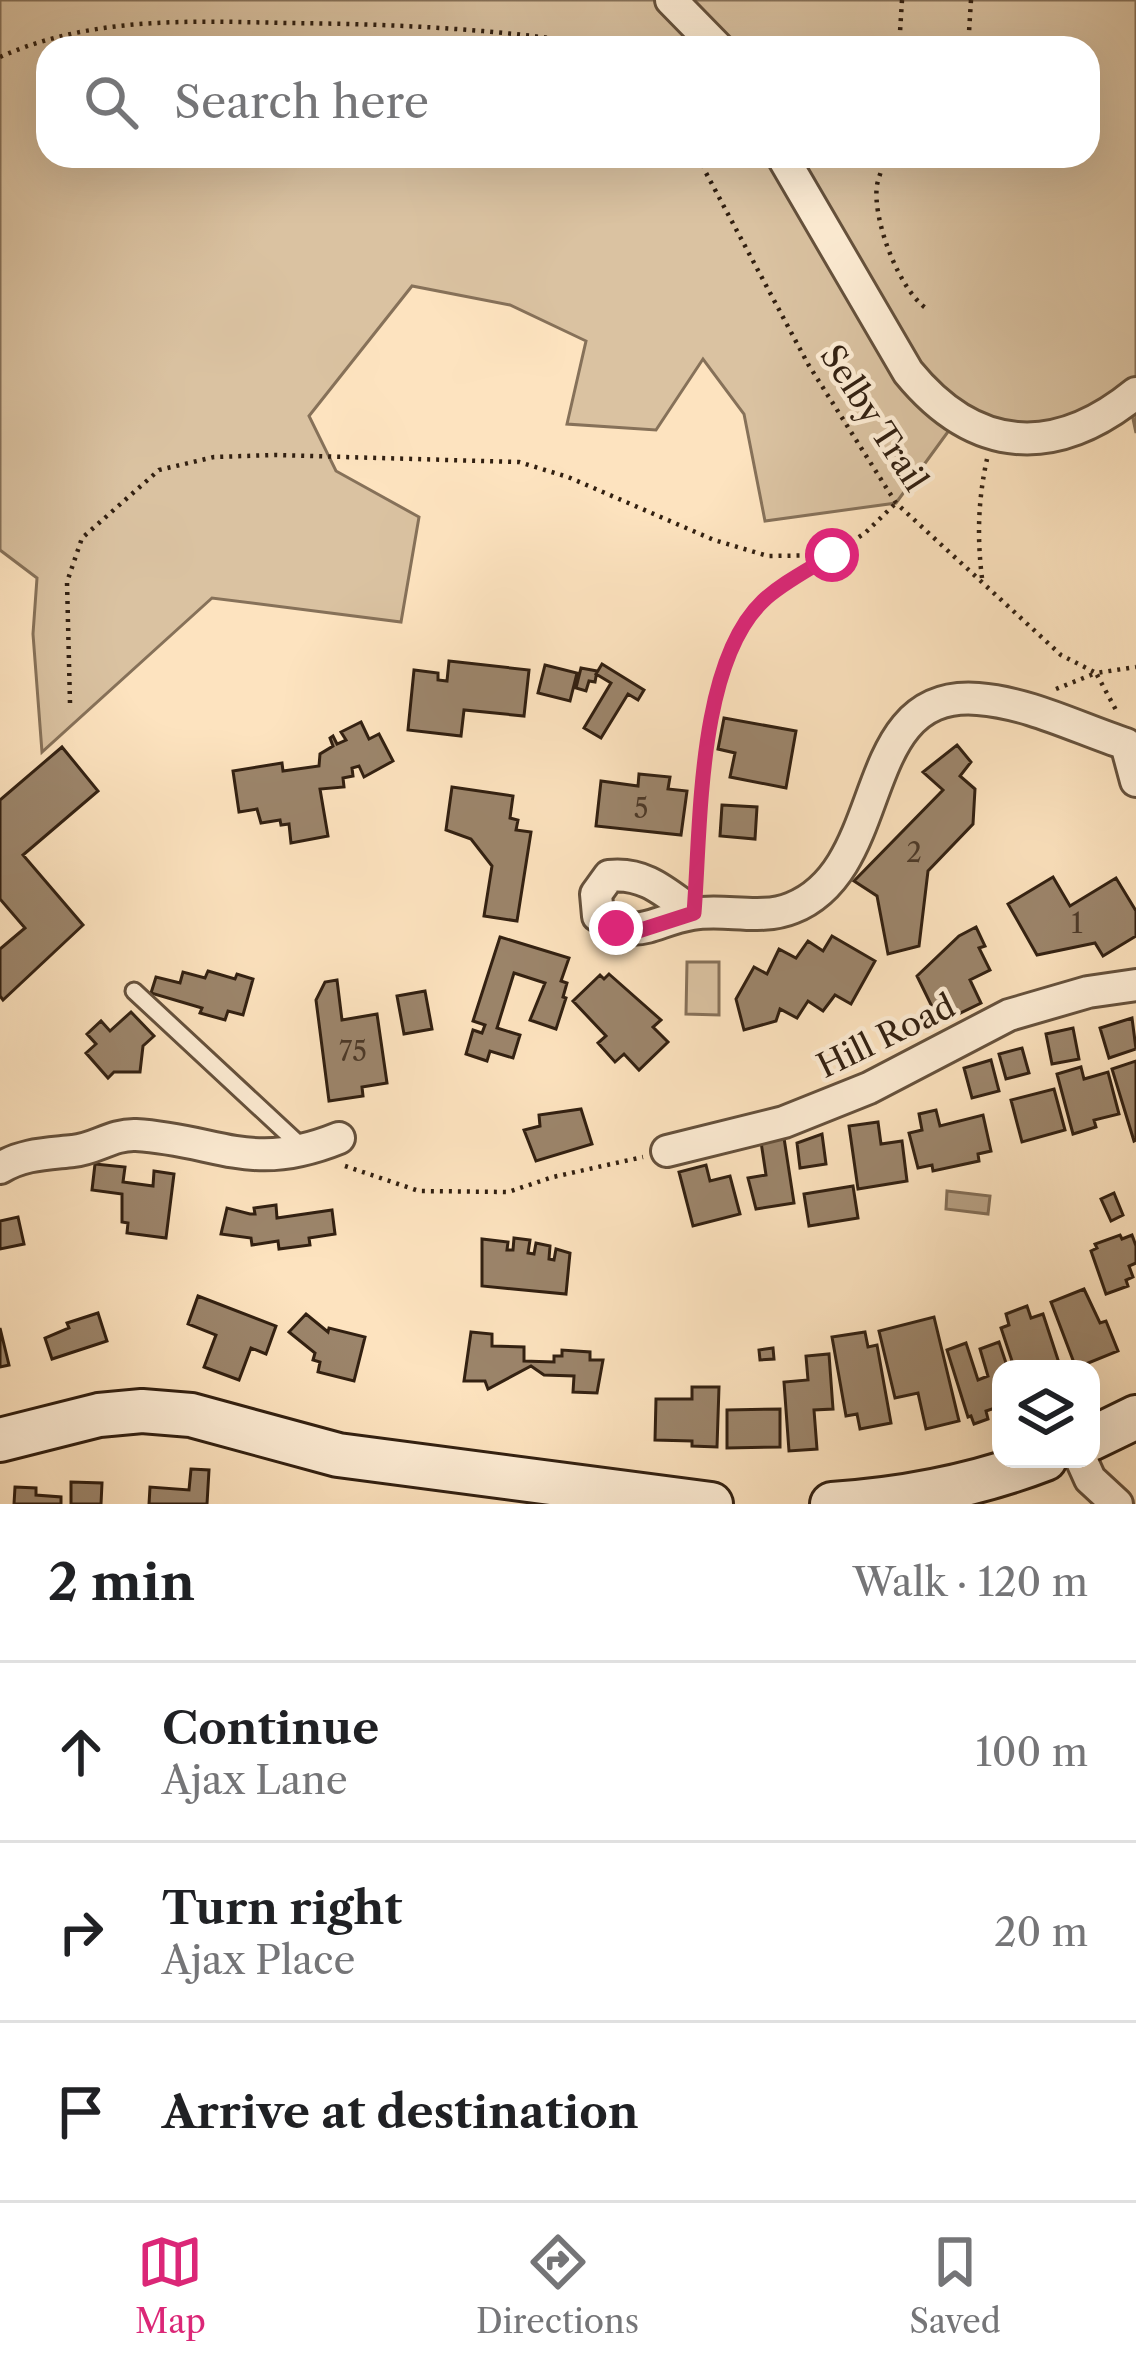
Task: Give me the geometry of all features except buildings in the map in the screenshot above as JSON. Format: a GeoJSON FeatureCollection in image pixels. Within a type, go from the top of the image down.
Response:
{"type":"FeatureCollection","features":[{"type":"Feature","properties":{"kind":"street"},"geometry":{"type":"LineString","coordinates":[[670,0],[706,36]]}},
{"type":"Feature","properties":{"kind":"street"},"geometry":{"type":"LineString","coordinates":[[789,168],[908,372],[929,398],[958,418],[993,434],[1047,439],[1090,426],[1136,393]]}},
{"type":"Feature","properties":{"kind":"street"},"geometry":{"type":"LineString","coordinates":[[694,913],[739,915],[792,908],[832,881],[862,829],[884,760],[905,725],[934,704],[974,698],[1028,707],[1131,743],[1136,782]]}},
{"type":"Feature","properties":{"kind":"street","name":"Hill Road"},"geometry":{"type":"LineString","coordinates":[[667,1151],[784,1122],[869,1088],[1009,1015],[1088,992],[1136,985]]}},
{"type":"Feature","properties":{"kind":"street"},"geometry":{"type":"LineString","coordinates":[[0,1168],[16,1158],[78,1151],[116,1135],[140,1135],[242,1155],[306,1151],[339,1138]]}},
{"type":"Feature","properties":{"kind":"street"},"geometry":{"type":"LineString","coordinates":[[0,1440],[99,1415],[142,1411],[191,1415],[338,1455],[711,1504]]}},
{"type":"Feature","properties":{"kind":"street"},"geometry":{"type":"LineString","coordinates":[[1100,1434],[1136,1417]]}},
{"type":"Feature","properties":{"kind":"street"},"geometry":{"type":"LineString","coordinates":[[832,1504],[905,1498],[1020,1468]]}},
{"type":"Feature","properties":{"kind":"street"},"geometry":{"type":"LineString","coordinates":[[1085,1468],[1117,1504]]}},
{"type":"Feature","properties":{"kind":"lane"},"geometry":{"type":"LineString","coordinates":[[134,992],[306,1151]]}},
{"type":"Feature","properties":{"kind":"path"},"geometry":{"type":"LineString","coordinates":[[900,36],[902,0]]}},
{"type":"Feature","properties":{"kind":"path"},"geometry":{"type":"LineString","coordinates":[[969,36],[971,0]]}},
{"type":"Feature","properties":{"kind":"path"},"geometry":{"type":"LineString","coordinates":[[70,36],[104,26],[168,21],[437,26],[518,36]]}},
{"type":"Feature","properties":{"kind":"path"},"geometry":{"type":"LineString","coordinates":[[0,57],[36,46]]}},
{"type":"Feature","properties":{"kind":"path","name":"Selby Trail"},"geometry":{"type":"LineString","coordinates":[[704,168],[808,364],[896,503],[982,578],[1041,639],[1080,667],[1096,673],[1136,667]]}},
{"type":"Feature","properties":{"kind":"path"},"geometry":{"type":"LineString","coordinates":[[883,168],[877,185],[884,233],[913,299],[927,309]]}},
{"type":"Feature","properties":{"kind":"path"},"geometry":{"type":"LineString","coordinates":[[982,578],[977,539],[979,489],[993,434]]}},
{"type":"Feature","properties":{"kind":"path"},"geometry":{"type":"LineString","coordinates":[[70,703],[67,582],[82,538],[160,470],[214,457],[519,462],[568,477],[660,520],[768,556],[832,555]]}},
{"type":"Feature","properties":{"kind":"path"},"geometry":{"type":"LineString","coordinates":[[694,913],[710,726],[733,640],[763,601],[866,533],[896,503]]}},
{"type":"Feature","properties":{"kind":"path"},"geometry":{"type":"LineString","coordinates":[[306,1151],[419,1191],[508,1192],[667,1151]]}},
{"type":"Feature","properties":{"kind":"shaded area"},"geometry":{"type":"Polygon","coordinates":[[[0,0],[1136,0],[1136,433],[1129,400],[1047,439],[958,418],[896,503],[765,521],[744,414],[703,359],[656,430],[567,424],[586,341],[510,305],[412,286],[309,416],[336,471],[419,517],[401,622],[212,598],[42,752],[33,634],[37,578],[0,550],[0,0]]]}},
{"type":"Feature","properties":{"kind":"shaded area"},"geometry":{"type":"Polygon","coordinates":[[[687,962],[719,962],[719,1015],[686,1014],[687,962]]]}},
{"type":"Feature","properties":{"kind":"shaded area"},"geometry":{"type":"Polygon","coordinates":[[[947,1191],[990,1196],[988,1214],[946,1209],[947,1191]]]}},
{"type":"Feature","properties":{"kind":"route"},"geometry":{"type":"LineString","coordinates":[[616,928],[638,931],[694,913],[710,726],[733,640],[763,601],[832,555]]}}]}
